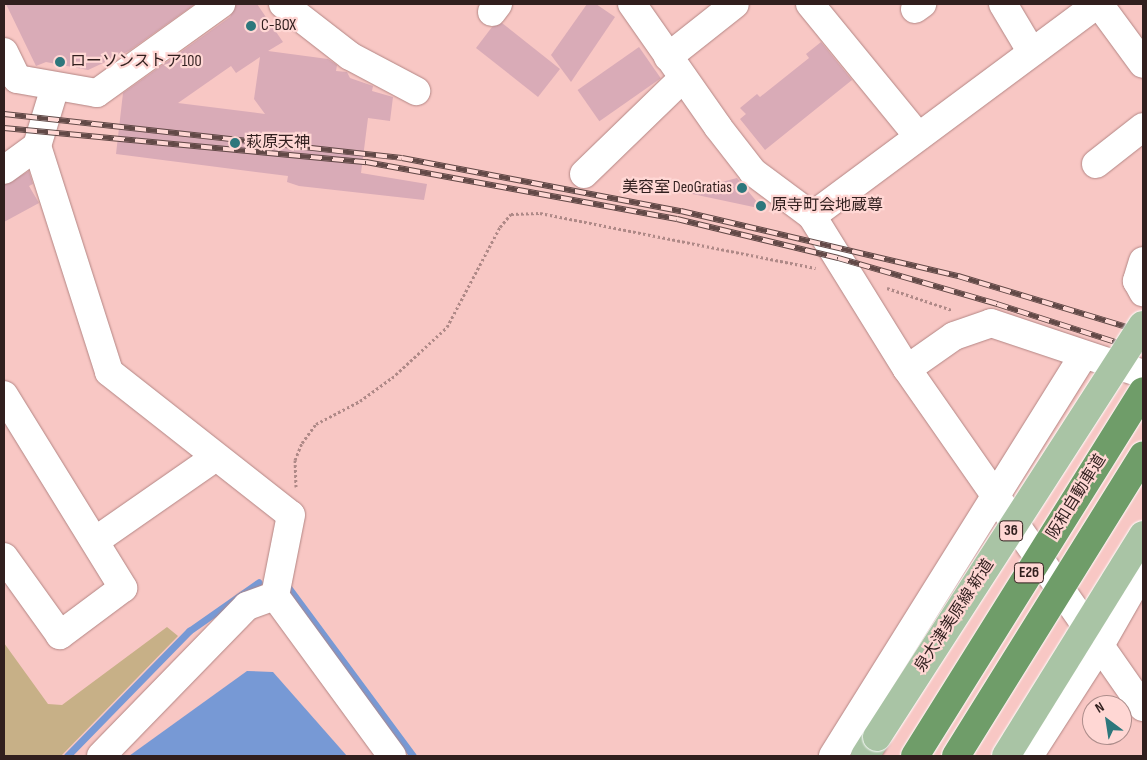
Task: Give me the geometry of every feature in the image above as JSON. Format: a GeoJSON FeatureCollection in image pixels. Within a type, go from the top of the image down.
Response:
{"type":"FeatureCollection","features":[{"type":"Feature","properties":{"kind":"highway","name":"阪和自動車道"},"geometry":{"type":"LineString","coordinates":[[914,756],[1143,391]]}},
{"type":"Feature","properties":{"kind":"highway","name":"E26"},"geometry":{"type":"LineString","coordinates":[[956,756],[1143,455]]}},
{"type":"Feature","properties":{"kind":"main road","name":"泉大津美原線 新道"},"geometry":{"type":"LineString","coordinates":[[871,747],[1143,325]]}},
{"type":"Feature","properties":{"kind":"main road"},"geometry":{"type":"LineString","coordinates":[[1006,756],[1143,535]]}},
{"type":"Feature","properties":{"kind":"street"},"geometry":{"type":"LineString","coordinates":[[4,52],[17,79],[55,87],[96,92],[220,4]]}},
{"type":"Feature","properties":{"kind":"street"},"geometry":{"type":"LineString","coordinates":[[283,4],[350,56],[416,91]]}},
{"type":"Feature","properties":{"kind":"street"},"geometry":{"type":"LineString","coordinates":[[632,4],[675,67],[753,172],[812,216],[907,369],[1099,648],[1143,707]]}},
{"type":"Feature","properties":{"kind":"street"},"geometry":{"type":"LineString","coordinates":[[584,174],[675,67],[735,4]]}},
{"type":"Feature","properties":{"kind":"street"},"geometry":{"type":"LineString","coordinates":[[810,4],[918,136]]}},
{"type":"Feature","properties":{"kind":"street"},"geometry":{"type":"LineString","coordinates":[[1003,4],[1032,51]]}},
{"type":"Feature","properties":{"kind":"street"},"geometry":{"type":"LineString","coordinates":[[812,216],[1032,51],[1098,4],[1143,64]]}},
{"type":"Feature","properties":{"kind":"street"},"geometry":{"type":"LineString","coordinates":[[4,170],[36,146],[55,87]]}},
{"type":"Feature","properties":{"kind":"street"},"geometry":{"type":"LineString","coordinates":[[1096,164],[1143,127]]}},
{"type":"Feature","properties":{"kind":"street"},"geometry":{"type":"LineString","coordinates":[[36,146],[109,372],[291,515],[275,596],[392,756]]}},
{"type":"Feature","properties":{"kind":"street"},"geometry":{"type":"LineString","coordinates":[[1143,261],[1137,281],[1143,292]]}},
{"type":"Feature","properties":{"kind":"street"},"geometry":{"type":"LineString","coordinates":[[907,369],[954,336],[991,323],[1083,356],[1143,374]]}},
{"type":"Feature","properties":{"kind":"street"},"geometry":{"type":"LineString","coordinates":[[833,756],[1083,356]]}},
{"type":"Feature","properties":{"kind":"street"},"geometry":{"type":"LineString","coordinates":[[4,395],[123,588],[60,635],[4,557]]}},
{"type":"Feature","properties":{"kind":"street"},"geometry":{"type":"LineString","coordinates":[[95,541],[216,457]]}},
{"type":"Feature","properties":{"kind":"street"},"geometry":{"type":"LineString","coordinates":[[1029,756],[1099,648],[1143,570]]}},
{"type":"Feature","properties":{"kind":"street"},"geometry":{"type":"LineString","coordinates":[[101,756],[247,606],[275,596]]}},
{"type":"Feature","properties":{"kind":"path"},"geometry":{"type":"LineString","coordinates":[[291,515],[296,489],[295,460],[302,443],[316,424],[360,400],[392,378],[447,327],[500,226],[511,214],[540,213],[849,275],[991,323]]}},
{"type":"Feature","properties":{"kind":"shaded area"},"geometry":{"type":"Polygon","coordinates":[[[167,627],[178,636],[61,756],[4,756],[4,643],[48,704],[62,705],[167,627]]]}},
{"type":"Feature","properties":{"kind":"water"},"geometry":{"type":"Polygon","coordinates":[[[247,671],[273,672],[347,756],[129,756],[247,671]]]}},
{"type":"Feature","properties":{"kind":"building"},"geometry":{"type":"Polygon","coordinates":[[[6,4],[195,4],[129,51],[88,70],[46,62],[36,66],[6,4]]]}},
{"type":"Feature","properties":{"kind":"building"},"geometry":{"type":"Polygon","coordinates":[[[236,4],[257,4],[283,42],[268,51],[328,59],[337,65],[336,71],[347,72],[350,78],[373,86],[372,91],[393,97],[390,121],[368,118],[361,173],[427,184],[424,200],[299,186],[287,182],[288,176],[116,154],[123,93],[230,17],[236,4]],[[260,57],[236,73],[231,66],[178,103],[265,114],[254,99],[260,57]]]}},
{"type":"Feature","properties":{"kind":"building"},"geometry":{"type":"Polygon","coordinates":[[[587,4],[596,4],[615,17],[571,82],[551,55],[587,4]]]}},
{"type":"Feature","properties":{"kind":"building"},"geometry":{"type":"Polygon","coordinates":[[[502,23],[560,69],[538,97],[476,48],[492,27],[502,23]]]}},
{"type":"Feature","properties":{"kind":"building"},"geometry":{"type":"Polygon","coordinates":[[[821,42],[852,80],[765,150],[740,119],[746,114],[740,108],[757,94],[760,97],[809,58],[806,54],[821,42]]]}},
{"type":"Feature","properties":{"kind":"building"},"geometry":{"type":"Polygon","coordinates":[[[639,47],[661,78],[599,121],[578,90],[639,47]]]}},
{"type":"Feature","properties":{"kind":"building"},"geometry":{"type":"Polygon","coordinates":[[[29,171],[33,184],[29,186],[39,203],[4,222],[4,185],[29,171]]]}},
{"type":"Feature","properties":{"kind":"building"},"geometry":{"type":"Polygon","coordinates":[[[737,178],[763,209],[683,192],[737,178]]]}},
{"type":"Feature","properties":{"kind":"waterway"},"geometry":{"type":"LineString","coordinates":[[67,756],[189,631],[259,582]]}},
{"type":"Feature","properties":{"kind":"waterway"},"geometry":{"type":"LineString","coordinates":[[288,587],[413,756]]}},
{"type":"Feature","properties":{"kind":"railway"},"geometry":{"type":"LineString","coordinates":[[4,114],[402,158],[681,211],[958,276],[1143,332]]}},
{"type":"Feature","properties":{"kind":"railway"},"geometry":{"type":"LineString","coordinates":[[4,128],[366,162],[677,219],[838,258],[997,304],[1143,351]]}},
{"type":"Feature","properties":{"kind":"place","name":"C-BOX"},"geometry":{"type":"Point","coordinates":[251,26]}},
{"type":"Feature","properties":{"kind":"place","name":"ローソンストア100"},"geometry":{"type":"Point","coordinates":[60,62]}},
{"type":"Feature","properties":{"kind":"place","name":"萩原天神"},"geometry":{"type":"Point","coordinates":[235,143]}},
{"type":"Feature","properties":{"kind":"place","name":"美容室 DeoGratias"},"geometry":{"type":"Point","coordinates":[742,188]}},
{"type":"Feature","properties":{"kind":"place","name":"原寺町会地蔵尊"},"geometry":{"type":"Point","coordinates":[761,206]}}]}
